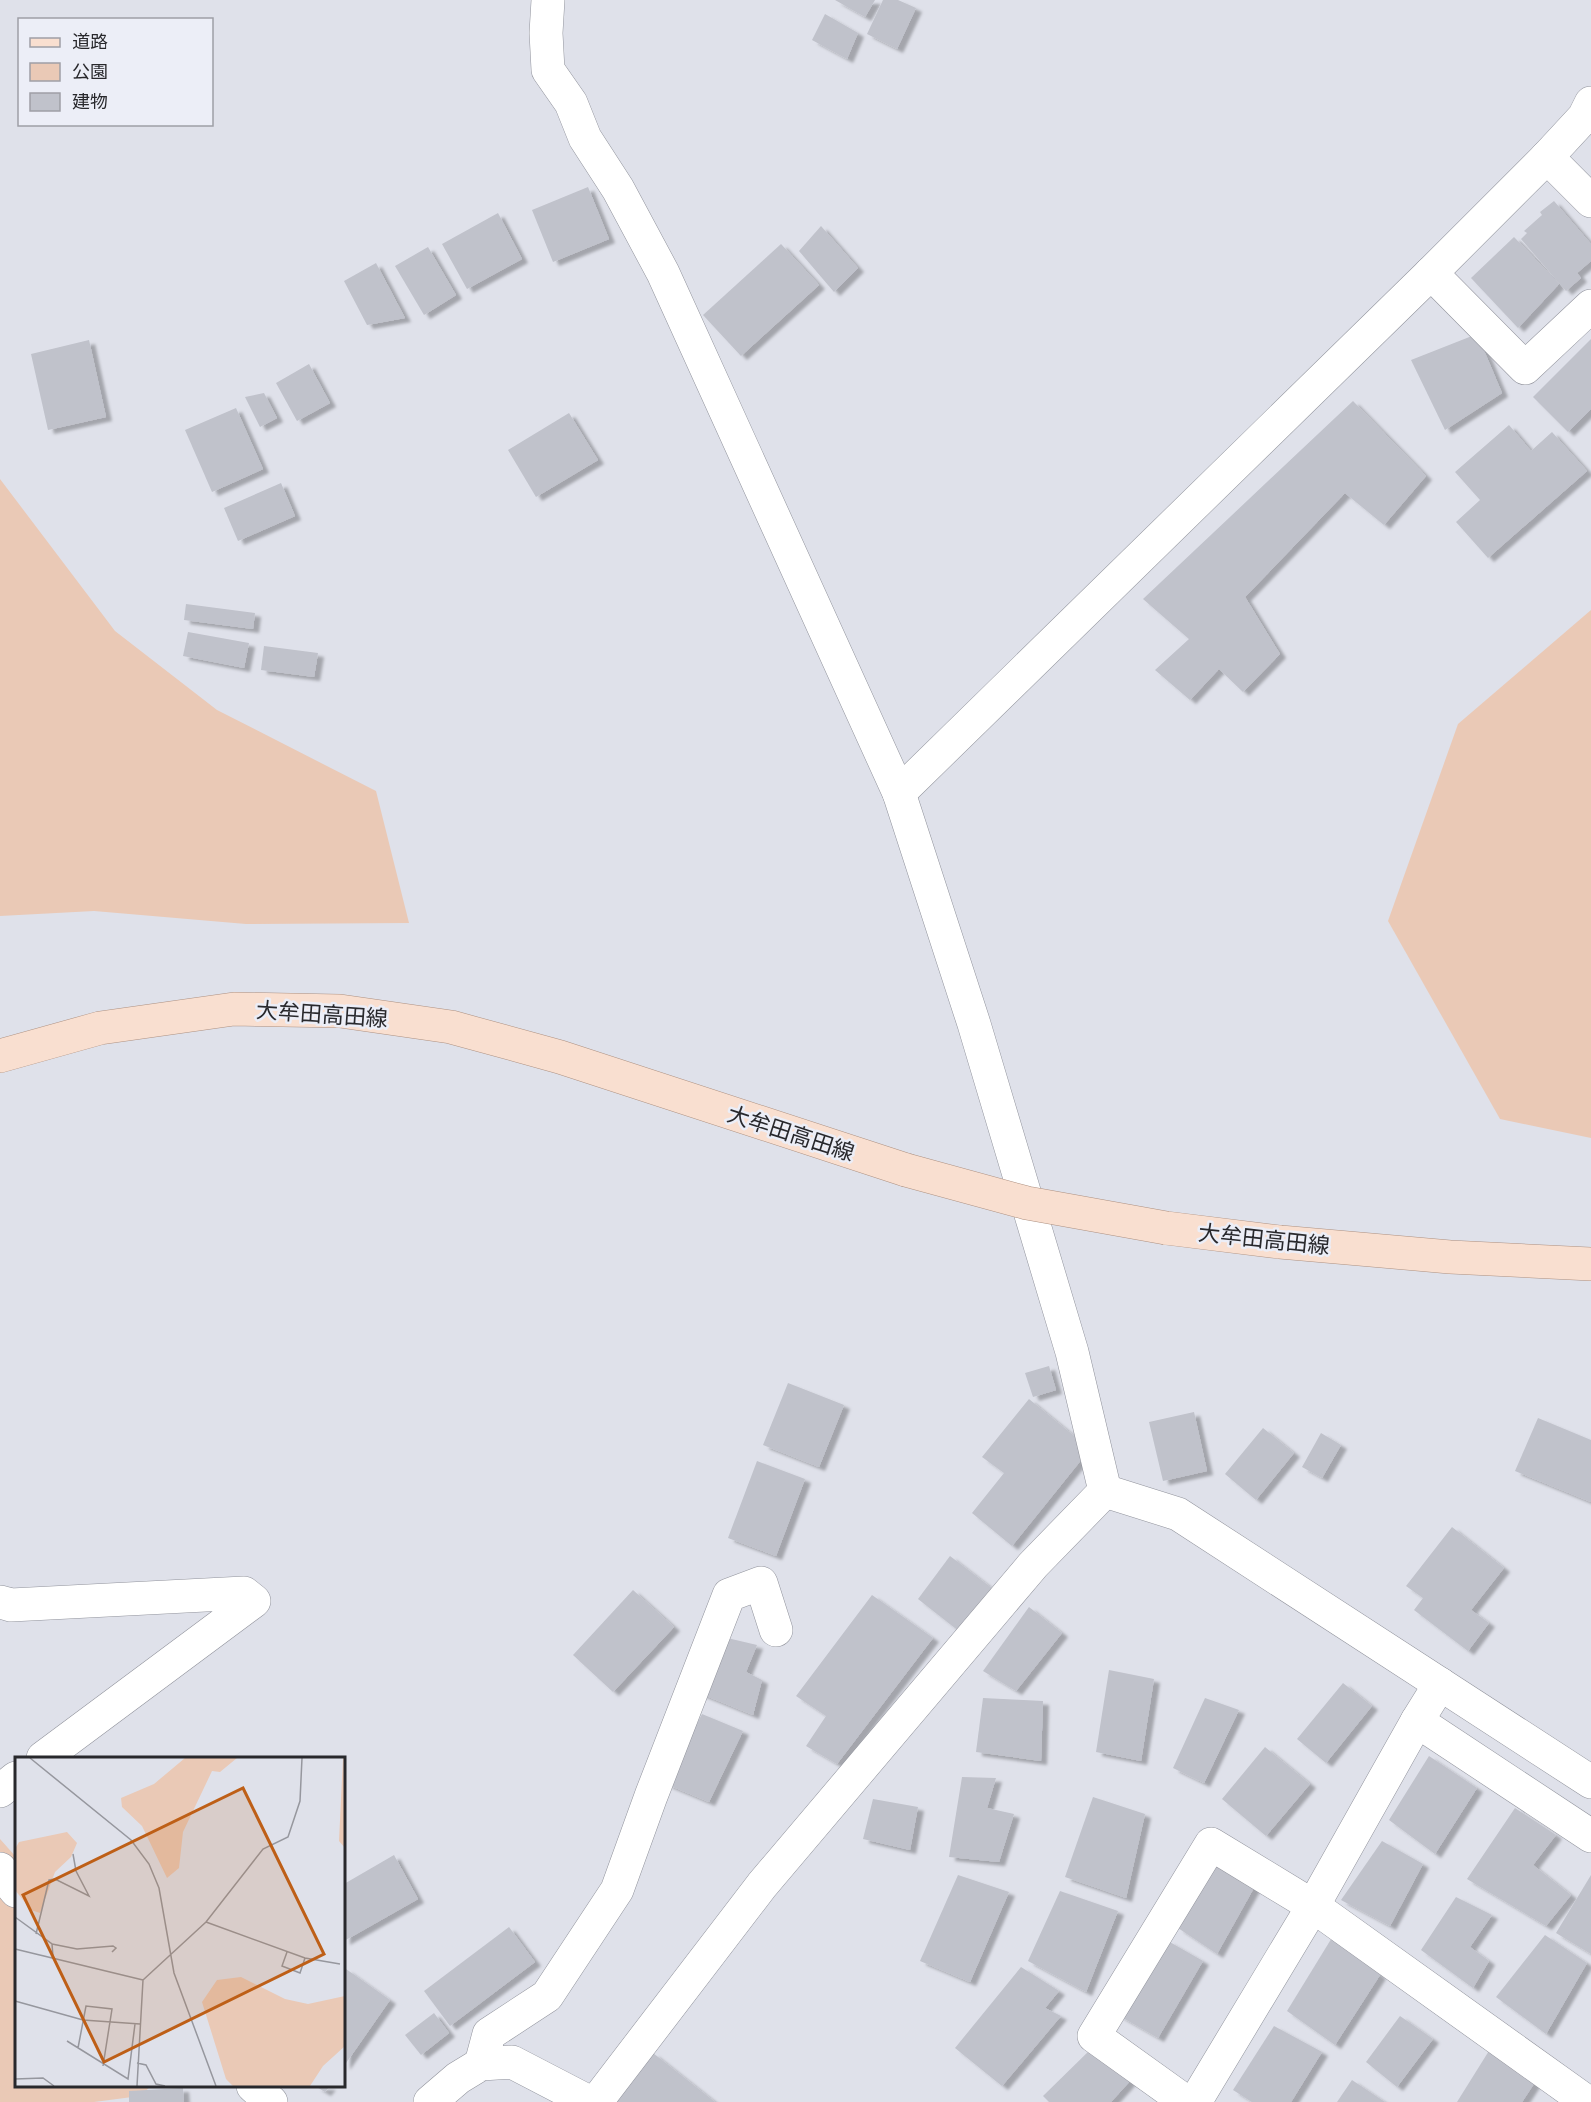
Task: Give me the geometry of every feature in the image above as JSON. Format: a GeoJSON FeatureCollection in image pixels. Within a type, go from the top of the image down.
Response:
{"type":"FeatureCollection","features":[{"type":"Feature","properties":{"kind":"main road","name":"大牟田高田線"},"geometry":{"type":"LineString","coordinates":[[0,1056],[100,1028],[234,1009],[340,1011],[451,1027],[560,1057],[906,1170],[1027,1203],[1166,1228],[1280,1242],[1450,1257],[1591,1264]]}},
{"type":"Feature","properties":{"kind":"street"},"geometry":{"type":"LineString","coordinates":[[549,0],[546,33],[548,70],[571,103],[585,138],[618,189],[663,273],[899,793],[974,1024],[1069,1341],[1105,1491]]}},
{"type":"Feature","properties":{"kind":"street"},"geometry":{"type":"LineString","coordinates":[[899,793],[1431,273],[1547,157],[1584,117],[1591,103]]}},
{"type":"Feature","properties":{"kind":"street"},"geometry":{"type":"LineString","coordinates":[[1547,157],[1591,201]]}},
{"type":"Feature","properties":{"kind":"street"},"geometry":{"type":"LineString","coordinates":[[1431,273],[1525,368],[1591,306]]}},
{"type":"Feature","properties":{"kind":"street"},"geometry":{"type":"LineString","coordinates":[[1105,1491],[1178,1514],[1591,1782]]}},
{"type":"Feature","properties":{"kind":"street"},"geometry":{"type":"LineString","coordinates":[[596,2102],[762,1885],[1034,1565],[1105,1491]]}},
{"type":"Feature","properties":{"kind":"street"},"geometry":{"type":"LineString","coordinates":[[481,2064],[489,2034],[547,1996],[617,1890],[729,1595],[761,1583],[776,1630]]}},
{"type":"Feature","properties":{"kind":"street"},"geometry":{"type":"LineString","coordinates":[[0,1602],[11,1605],[244,1593],[255,1601],[44,1757]]}},
{"type":"Feature","properties":{"kind":"street"},"geometry":{"type":"LineString","coordinates":[[1195,2102],[1313,1906],[1440,1684]]}},
{"type":"Feature","properties":{"kind":"street"},"geometry":{"type":"LineString","coordinates":[[1417,1721],[1591,1836]]}},
{"type":"Feature","properties":{"kind":"street"},"geometry":{"type":"LineString","coordinates":[[0,1791],[15,1779]]}},
{"type":"Feature","properties":{"kind":"street"},"geometry":{"type":"LineString","coordinates":[[1186,2102],[1094,2036],[1211,1844],[1313,1906],[1587,2102]]}},
{"type":"Feature","properties":{"kind":"street"},"geometry":{"type":"LineString","coordinates":[[0,1869],[15,1890]]}},
{"type":"Feature","properties":{"kind":"street"},"geometry":{"type":"LineString","coordinates":[[430,2102],[458,2078],[481,2064],[512,2062],[588,2102]]}},
{"type":"Feature","properties":{"kind":"street"},"geometry":{"type":"LineString","coordinates":[[255,2087],[271,2102]]}},
{"type":"Feature","properties":{"kind":"green space"},"geometry":{"type":"Polygon","coordinates":[[[0,479],[115,631],[217,710],[376,791],[409,923],[246,924],[94,911],[0,916],[0,479]]]}},
{"type":"Feature","properties":{"kind":"green space"},"geometry":{"type":"Polygon","coordinates":[[[1591,610],[1591,1138],[1500,1119],[1388,921],[1458,724],[1591,610]]]}},
{"type":"Feature","properties":{"kind":"green space"},"geometry":{"type":"Polygon","coordinates":[[[0,1839],[15,1856],[15,2087],[150,2087],[140,2096],[94,2102],[0,2102],[0,1839]]]}},
{"type":"Feature","properties":{"kind":"building"},"geometry":{"type":"Polygon","coordinates":[[[835,0],[875,0],[865,17],[835,0]]]}},
{"type":"Feature","properties":{"kind":"building"},"geometry":{"type":"Polygon","coordinates":[[[883,0],[898,0],[916,8],[897,49],[867,34],[883,0]]]}},
{"type":"Feature","properties":{"kind":"building"},"geometry":{"type":"Polygon","coordinates":[[[825,14],[858,33],[847,59],[812,40],[825,14]]]}},
{"type":"Feature","properties":{"kind":"building"},"geometry":{"type":"Polygon","coordinates":[[[588,187],[609,239],[553,262],[532,210],[588,187]]]}},
{"type":"Feature","properties":{"kind":"building"},"geometry":{"type":"Polygon","coordinates":[[[1554,201],[1591,244],[1591,261],[1577,273],[1581,278],[1566,291],[1521,239],[1527,233],[1524,231],[1542,215],[1540,212],[1554,201]]]}},
{"type":"Feature","properties":{"kind":"building"},"geometry":{"type":"Polygon","coordinates":[[[498,213],[522,259],[467,289],[442,244],[498,213]]]}},
{"type":"Feature","properties":{"kind":"building"},"geometry":{"type":"Polygon","coordinates":[[[821,226],[858,268],[834,292],[799,251],[821,226]]]}},
{"type":"Feature","properties":{"kind":"building"},"geometry":{"type":"Polygon","coordinates":[[[1514,237],[1559,284],[1518,328],[1471,278],[1514,237]]]}},
{"type":"Feature","properties":{"kind":"building"},"geometry":{"type":"Polygon","coordinates":[[[781,244],[819,285],[741,356],[703,315],[781,244]]]}},
{"type":"Feature","properties":{"kind":"building"},"geometry":{"type":"Polygon","coordinates":[[[428,247],[456,295],[424,315],[395,266],[428,247]]]}},
{"type":"Feature","properties":{"kind":"building"},"geometry":{"type":"Polygon","coordinates":[[[376,263],[405,318],[367,325],[344,281],[376,263]]]}},
{"type":"Feature","properties":{"kind":"building"},"geometry":{"type":"Polygon","coordinates":[[[1477,334],[1502,393],[1445,430],[1411,360],[1477,334]]]}},
{"type":"Feature","properties":{"kind":"building"},"geometry":{"type":"Polygon","coordinates":[[[1591,339],[1591,409],[1568,432],[1533,397],[1591,339]]]}},
{"type":"Feature","properties":{"kind":"building"},"geometry":{"type":"Polygon","coordinates":[[[89,340],[106,417],[48,430],[31,354],[89,340]]]}},
{"type":"Feature","properties":{"kind":"building"},"geometry":{"type":"Polygon","coordinates":[[[309,364],[330,403],[297,421],[276,383],[309,364]]]}},
{"type":"Feature","properties":{"kind":"building"},"geometry":{"type":"Polygon","coordinates":[[[264,393],[277,418],[260,427],[245,397],[264,393]]]}},
{"type":"Feature","properties":{"kind":"building"},"geometry":{"type":"Polygon","coordinates":[[[1353,401],[1426,476],[1384,525],[1345,493],[1245,597],[1280,654],[1243,692],[1219,669],[1190,700],[1155,670],[1189,639],[1143,599],[1353,401]]]}},
{"type":"Feature","properties":{"kind":"building"},"geometry":{"type":"Polygon","coordinates":[[[236,408],[263,469],[212,492],[185,430],[236,408]]]}},
{"type":"Feature","properties":{"kind":"building"},"geometry":{"type":"Polygon","coordinates":[[[569,413],[598,460],[536,497],[508,450],[569,413]]]}},
{"type":"Feature","properties":{"kind":"building"},"geometry":{"type":"Polygon","coordinates":[[[1509,425],[1531,451],[1552,432],[1587,471],[1488,558],[1456,522],[1480,500],[1455,472],[1509,425]]]}},
{"type":"Feature","properties":{"kind":"building"},"geometry":{"type":"Polygon","coordinates":[[[281,483],[295,516],[238,541],[224,508],[281,483]]]}},
{"type":"Feature","properties":{"kind":"building"},"geometry":{"type":"Polygon","coordinates":[[[186,604],[255,613],[253,629],[184,620],[186,604]]]}},
{"type":"Feature","properties":{"kind":"building"},"geometry":{"type":"Polygon","coordinates":[[[188,632],[249,643],[244,668],[183,656],[188,632]]]}},
{"type":"Feature","properties":{"kind":"building"},"geometry":{"type":"Polygon","coordinates":[[[264,646],[318,653],[314,677],[261,670],[264,646]]]}},
{"type":"Feature","properties":{"kind":"building"},"geometry":{"type":"Polygon","coordinates":[[[1049,1366],[1056,1390],[1033,1397],[1025,1373],[1049,1366]]]}},
{"type":"Feature","properties":{"kind":"building"},"geometry":{"type":"Polygon","coordinates":[[[788,1383],[844,1405],[819,1467],[763,1445],[788,1383]]]}},
{"type":"Feature","properties":{"kind":"building"},"geometry":{"type":"Polygon","coordinates":[[[1029,1399],[1090,1449],[1012,1546],[972,1513],[1004,1473],[982,1457],[1029,1399]]]}},
{"type":"Feature","properties":{"kind":"building"},"geometry":{"type":"Polygon","coordinates":[[[1194,1412],[1207,1471],[1163,1481],[1149,1422],[1194,1412]]]}},
{"type":"Feature","properties":{"kind":"building"},"geometry":{"type":"Polygon","coordinates":[[[1538,1418],[1591,1440],[1591,1502],[1515,1471],[1538,1418]]]}},
{"type":"Feature","properties":{"kind":"building"},"geometry":{"type":"Polygon","coordinates":[[[1263,1428],[1294,1453],[1256,1500],[1225,1474],[1263,1428]]]}},
{"type":"Feature","properties":{"kind":"building"},"geometry":{"type":"Polygon","coordinates":[[[1321,1433],[1341,1445],[1322,1478],[1302,1467],[1321,1433]]]}},
{"type":"Feature","properties":{"kind":"building"},"geometry":{"type":"Polygon","coordinates":[[[757,1461],[805,1479],[776,1556],[728,1538],[757,1461]]]}},
{"type":"Feature","properties":{"kind":"building"},"geometry":{"type":"Polygon","coordinates":[[[1452,1527],[1504,1568],[1471,1610],[1489,1623],[1468,1651],[1414,1610],[1423,1598],[1406,1586],[1452,1527]]]}},
{"type":"Feature","properties":{"kind":"building"},"geometry":{"type":"Polygon","coordinates":[[[950,1556],[993,1589],[960,1632],[918,1599],[950,1556]]]}},
{"type":"Feature","properties":{"kind":"building"},"geometry":{"type":"Polygon","coordinates":[[[633,1590],[674,1627],[613,1692],[573,1655],[633,1590]]]}},
{"type":"Feature","properties":{"kind":"building"},"geometry":{"type":"Polygon","coordinates":[[[872,1595],[933,1638],[837,1764],[806,1746],[826,1716],[796,1696],[872,1595]]]}},
{"type":"Feature","properties":{"kind":"building"},"geometry":{"type":"Polygon","coordinates":[[[1029,1607],[1062,1633],[1016,1691],[983,1671],[1029,1607]]]}},
{"type":"Feature","properties":{"kind":"building"},"geometry":{"type":"Polygon","coordinates":[[[723,1637],[757,1645],[746,1672],[762,1680],[753,1715],[699,1693],[723,1637]]]}},
{"type":"Feature","properties":{"kind":"building"},"geometry":{"type":"Polygon","coordinates":[[[1109,1670],[1154,1679],[1141,1761],[1096,1752],[1109,1670]]]}},
{"type":"Feature","properties":{"kind":"building"},"geometry":{"type":"Polygon","coordinates":[[[1343,1683],[1372,1706],[1326,1763],[1297,1739],[1343,1683]]]}},
{"type":"Feature","properties":{"kind":"building"},"geometry":{"type":"Polygon","coordinates":[[[983,1698],[1043,1701],[1041,1761],[976,1752],[983,1698]]]}},
{"type":"Feature","properties":{"kind":"building"},"geometry":{"type":"Polygon","coordinates":[[[1205,1698],[1239,1710],[1204,1783],[1173,1768],[1205,1698]]]}},
{"type":"Feature","properties":{"kind":"building"},"geometry":{"type":"Polygon","coordinates":[[[702,1714],[743,1731],[709,1802],[666,1784],[702,1714]]]}},
{"type":"Feature","properties":{"kind":"building"},"geometry":{"type":"Polygon","coordinates":[[[1265,1747],[1310,1784],[1266,1836],[1222,1799],[1265,1747]]]}},
{"type":"Feature","properties":{"kind":"building"},"geometry":{"type":"Polygon","coordinates":[[[1429,1756],[1477,1788],[1435,1854],[1389,1820],[1429,1756]]]}},
{"type":"Feature","properties":{"kind":"building"},"geometry":{"type":"Polygon","coordinates":[[[962,1777],[996,1778],[987,1808],[1014,1814],[999,1862],[949,1857],[962,1777]]]}},
{"type":"Feature","properties":{"kind":"building"},"geometry":{"type":"Polygon","coordinates":[[[1093,1797],[1145,1814],[1126,1898],[1065,1877],[1093,1797]]]}},
{"type":"Feature","properties":{"kind":"building"},"geometry":{"type":"Polygon","coordinates":[[[873,1799],[918,1807],[910,1850],[863,1839],[873,1799]]]}},
{"type":"Feature","properties":{"kind":"building"},"geometry":{"type":"Polygon","coordinates":[[[1515,1808],[1556,1835],[1533,1865],[1571,1895],[1546,1926],[1467,1879],[1515,1808]]]}},
{"type":"Feature","properties":{"kind":"building"},"geometry":{"type":"Polygon","coordinates":[[[1382,1841],[1423,1864],[1390,1926],[1341,1900],[1382,1841]]]}},
{"type":"Feature","properties":{"kind":"building"},"geometry":{"type":"Polygon","coordinates":[[[394,1855],[418,1899],[345,1940],[345,1883],[394,1855]]]}},
{"type":"Feature","properties":{"kind":"building"},"geometry":{"type":"Polygon","coordinates":[[[1213,1865],[1255,1886],[1217,1954],[1178,1928],[1213,1865]]]}},
{"type":"Feature","properties":{"kind":"building"},"geometry":{"type":"Polygon","coordinates":[[[958,1875],[1009,1892],[970,1982],[920,1961],[958,1875]]]}},
{"type":"Feature","properties":{"kind":"building"},"geometry":{"type":"Polygon","coordinates":[[[1591,1875],[1591,1954],[1556,1933],[1591,1875]]]}},
{"type":"Feature","properties":{"kind":"building"},"geometry":{"type":"Polygon","coordinates":[[[1060,1891],[1118,1911],[1086,1992],[1028,1961],[1060,1891]]]}},
{"type":"Feature","properties":{"kind":"building"},"geometry":{"type":"Polygon","coordinates":[[[1456,1897],[1492,1915],[1470,1947],[1489,1961],[1473,1988],[1421,1950],[1456,1897]]]}},
{"type":"Feature","properties":{"kind":"building"},"geometry":{"type":"Polygon","coordinates":[[[509,1927],[535,1962],[450,2026],[424,1991],[509,1927]]]}},
{"type":"Feature","properties":{"kind":"building"},"geometry":{"type":"Polygon","coordinates":[[[1545,1935],[1587,1963],[1546,2034],[1496,1997],[1545,1935]]]}},
{"type":"Feature","properties":{"kind":"building"},"geometry":{"type":"Polygon","coordinates":[[[1333,1936],[1380,1975],[1335,2045],[1287,2011],[1333,1936]]]}},
{"type":"Feature","properties":{"kind":"building"},"geometry":{"type":"Polygon","coordinates":[[[1168,1941],[1203,1961],[1158,2038],[1118,2015],[1168,1941]]]}},
{"type":"Feature","properties":{"kind":"building"},"geometry":{"type":"Polygon","coordinates":[[[1021,1967],[1059,1991],[1045,2008],[1061,2016],[1002,2086],[955,2048],[1021,1967]]]}},
{"type":"Feature","properties":{"kind":"building"},"geometry":{"type":"Polygon","coordinates":[[[346,1969],[390,2000],[345,2065],[346,1969]]]}},
{"type":"Feature","properties":{"kind":"building"},"geometry":{"type":"Polygon","coordinates":[[[434,2013],[449,2033],[421,2055],[405,2035],[434,2013]]]}},
{"type":"Feature","properties":{"kind":"building"},"geometry":{"type":"Polygon","coordinates":[[[1400,2016],[1433,2039],[1397,2087],[1366,2062],[1400,2016]]]}},
{"type":"Feature","properties":{"kind":"building"},"geometry":{"type":"Polygon","coordinates":[[[1274,2026],[1322,2052],[1291,2102],[1252,2102],[1233,2090],[1274,2026]]]}},
{"type":"Feature","properties":{"kind":"building"},"geometry":{"type":"Polygon","coordinates":[[[1094,2046],[1130,2081],[1111,2102],[1049,2102],[1043,2096],[1094,2046]]]}},
{"type":"Feature","properties":{"kind":"building"},"geometry":{"type":"Polygon","coordinates":[[[1492,2046],[1539,2076],[1522,2102],[1457,2102],[1492,2046]]]}},
{"type":"Feature","properties":{"kind":"building"},"geometry":{"type":"Polygon","coordinates":[[[653,2053],[715,2102],[615,2102],[653,2053]]]}},
{"type":"Feature","properties":{"kind":"building"},"geometry":{"type":"Polygon","coordinates":[[[1352,2080],[1385,2102],[1337,2102],[1352,2080]]]}},
{"type":"Feature","properties":{"kind":"building"},"geometry":{"type":"Polygon","coordinates":[[[317,2087],[329,2087],[325,2092],[317,2087]]]}},
{"type":"Feature","properties":{"kind":"building"},"geometry":{"type":"Polygon","coordinates":[[[183,2088],[184,2102],[129,2102],[129,2091],[183,2088]]]}}]}
